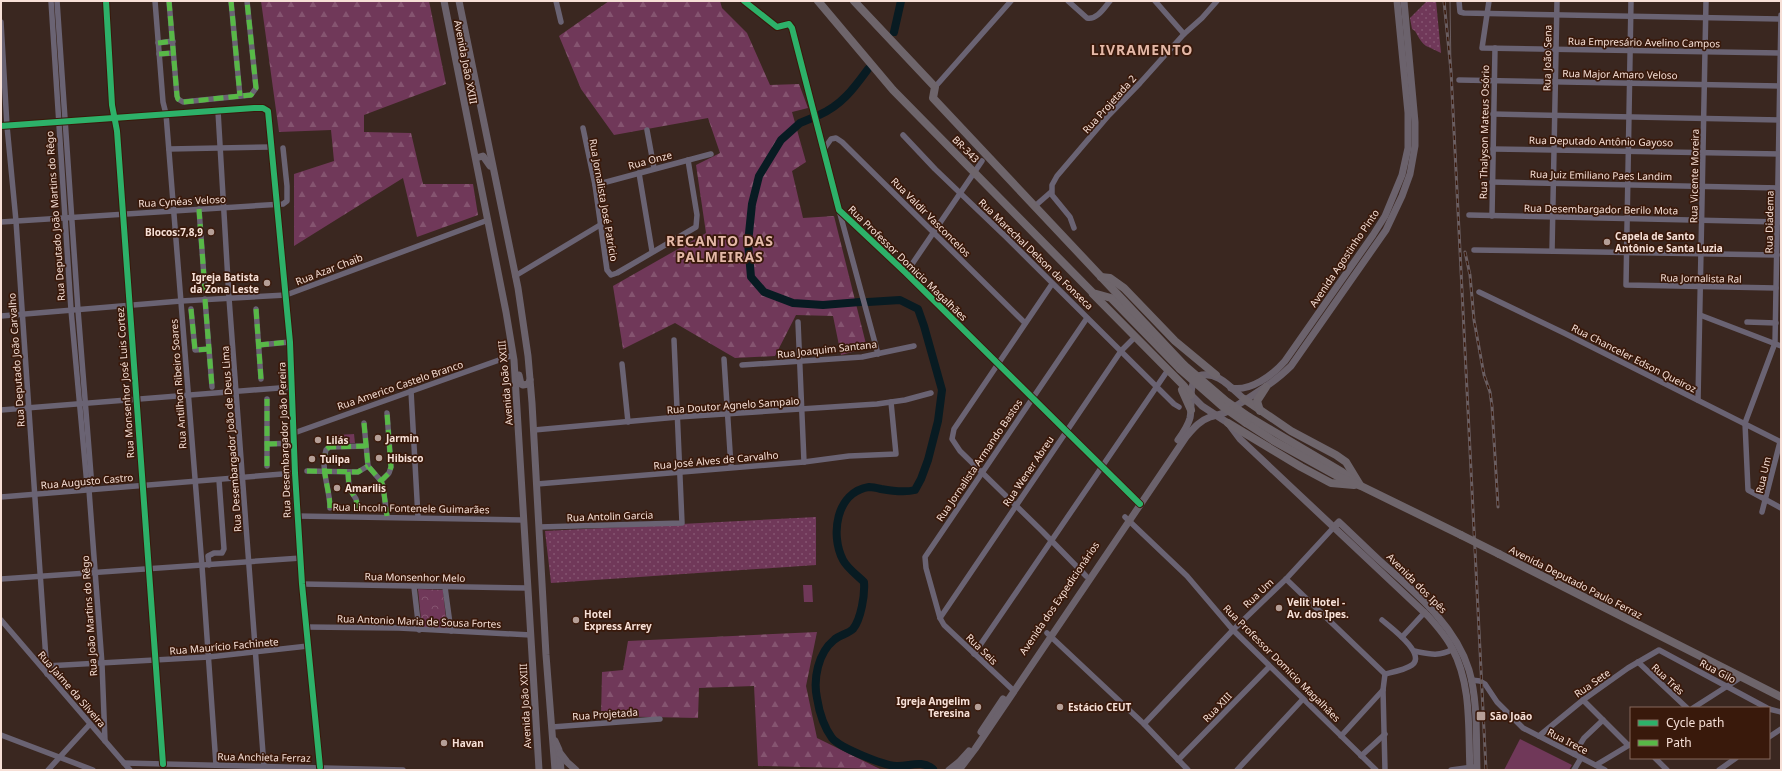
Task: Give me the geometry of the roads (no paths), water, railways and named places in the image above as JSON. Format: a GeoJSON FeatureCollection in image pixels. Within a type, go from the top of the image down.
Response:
{"type":"FeatureCollection","features":[{"type":"Feature","properties":{"kind":"highway","name":"BR-343"},"geometry":{"type":"LineString","coordinates":[[818,1],[893,90],[975,172],[1168,371]]}},
{"type":"Feature","properties":{"kind":"highway"},"geometry":{"type":"LineString","coordinates":[[854,1],[935,87]]}},
{"type":"Feature","properties":{"kind":"highway","name":"BR-343"},"geometry":{"type":"LineString","coordinates":[[935,87],[933,98],[1036,206],[1101,277],[1133,316]]}},
{"type":"Feature","properties":{"kind":"highway"},"geometry":{"type":"LineString","coordinates":[[1101,277],[1110,278],[1124,288],[1175,341],[1216,376]]}},
{"type":"Feature","properties":{"kind":"highway","name":"BR-343"},"geometry":{"type":"LineString","coordinates":[[1093,293],[1111,298],[1133,316]]}},
{"type":"Feature","properties":{"kind":"highway","name":"Avenida Deputado Paulo Ferraz"},"geometry":{"type":"LineString","coordinates":[[1133,316],[1222,406],[1247,420],[1274,441],[1339,477],[1361,486],[1461,535],[1781,698]]}},
{"type":"Feature","properties":{"kind":"highway"},"geometry":{"type":"LineString","coordinates":[[1168,371],[1191,395]]}},
{"type":"Feature","properties":{"kind":"highway"},"geometry":{"type":"LineString","coordinates":[[1168,371],[1185,395],[1191,410]]}},
{"type":"Feature","properties":{"kind":"highway"},"geometry":{"type":"LineString","coordinates":[[1261,411],[1258,408],[1257,401],[1266,387]]}},
{"type":"Feature","properties":{"kind":"highway"},"geometry":{"type":"LineString","coordinates":[[1244,399],[1291,431],[1346,462],[1361,486]]}},
{"type":"Feature","properties":{"kind":"highway"},"geometry":{"type":"LineString","coordinates":[[1228,423],[1301,468],[1331,483],[1361,486]]}},
{"type":"Feature","properties":{"kind":"main road","name":"Avenida João XXIII"},"geometry":{"type":"LineString","coordinates":[[444,1],[514,357],[539,770]]}},
{"type":"Feature","properties":{"kind":"main road","name":"Avenida João XXIII"},"geometry":{"type":"LineString","coordinates":[[459,1],[515,276],[530,380],[545,640],[555,770]]}},
{"type":"Feature","properties":{"kind":"main road","name":"Avenida Agostinho Pinto"},"geometry":{"type":"LineString","coordinates":[[1231,388],[1241,388],[1254,383],[1271,374],[1285,361],[1373,235],[1396,193],[1405,161],[1409,132],[1397,1]]}},
{"type":"Feature","properties":{"kind":"main road","name":"Avenida Agostinho Pinto"},"geometry":{"type":"LineString","coordinates":[[1233,408],[1244,399],[1266,387],[1281,376],[1296,360],[1386,230],[1402,196],[1414,157],[1416,130],[1404,1]]}},
{"type":"Feature","properties":{"kind":"main road"},"geometry":{"type":"LineString","coordinates":[[476,158],[481,156],[484,157],[493,171]]}},
{"type":"Feature","properties":{"kind":"main road"},"geometry":{"type":"LineString","coordinates":[[514,357],[522,384],[526,385],[530,380]]}},
{"type":"Feature","properties":{"kind":"main road"},"geometry":{"type":"LineString","coordinates":[[1184,435],[1191,410],[1191,386],[1198,376],[1203,374],[1216,376],[1244,399]]}},
{"type":"Feature","properties":{"kind":"main road"},"geometry":{"type":"LineString","coordinates":[[1184,435],[1197,424],[1233,408],[1234,398],[1231,388]]}},
{"type":"Feature","properties":{"kind":"main road"},"geometry":{"type":"LineString","coordinates":[[1191,395],[1202,406],[1216,415]]}},
{"type":"Feature","properties":{"kind":"main road"},"geometry":{"type":"LineString","coordinates":[[518,407],[522,402],[528,404],[530,421],[534,430]]}},
{"type":"Feature","properties":{"kind":"main road","name":"Avenida dos Ipês"},"geometry":{"type":"LineString","coordinates":[[1216,415],[1228,423],[1240,439],[1424,612],[1444,635],[1453,649],[1462,672],[1466,694],[1473,769]]}},
{"type":"Feature","properties":{"kind":"main road","name":"Avenida dos Expedicionários"},"geometry":{"type":"LineString","coordinates":[[949,770],[966,755],[1012,690],[1184,435]]}},
{"type":"Feature","properties":{"kind":"main road","name":"Avenida dos Expedicionários"},"geometry":{"type":"LineString","coordinates":[[1049,635],[1086,576],[1127,519]]}},
{"type":"Feature","properties":{"kind":"main road","name":"Avenida dos Ipês"},"geometry":{"type":"LineString","coordinates":[[1334,527],[1339,522],[1434,612],[1452,634],[1460,648],[1471,680],[1474,707],[1473,769]]}},
{"type":"Feature","properties":{"kind":"main road"},"geometry":{"type":"LineString","coordinates":[[531,637],[538,642],[545,640]]}},
{"type":"Feature","properties":{"kind":"main road"},"geometry":{"type":"LineString","coordinates":[[532,657],[539,652],[546,655]]}},
{"type":"Feature","properties":{"kind":"main road","name":"Avenida dos Expedicionários"},"geometry":{"type":"LineString","coordinates":[[959,770],[975,749],[1012,690]]}},
{"type":"Feature","properties":{"kind":"main road"},"geometry":{"type":"LineString","coordinates":[[552,731],[559,750],[567,762],[576,770]]}},
{"type":"Feature","properties":{"kind":"main road"},"geometry":{"type":"LineString","coordinates":[[559,750],[561,770]]}},
{"type":"Feature","properties":{"kind":"street","name":"Rua Deputado João Martins do Rêgo"},"geometry":{"type":"LineString","coordinates":[[51,1],[71,310]]}},
{"type":"Feature","properties":{"kind":"street","name":"Rua Deputado João Martins do Rêgo"},"geometry":{"type":"LineString","coordinates":[[57,1],[78,310]]}},
{"type":"Feature","properties":{"kind":"street","name":"Rua Monsenhor José Luis Cortez"},"geometry":{"type":"LineString","coordinates":[[106,1],[112,105],[115,118],[143,485],[151,560],[149,569],[163,764]]}},
{"type":"Feature","properties":{"kind":"street","name":"Rua Antilhon Ribeiro Soares"},"geometry":{"type":"LineString","coordinates":[[155,1],[163,102],[170,149],[216,765]]}},
{"type":"Feature","properties":{"kind":"street"},"geometry":{"type":"LineString","coordinates":[[169,1],[178,99],[183,102],[251,95],[256,88],[247,1]]}},
{"type":"Feature","properties":{"kind":"street"},"geometry":{"type":"LineString","coordinates":[[231,1],[240,96]]}},
{"type":"Feature","properties":{"kind":"street"},"geometry":{"type":"LineString","coordinates":[[556,1],[561,22]]}},
{"type":"Feature","properties":{"kind":"street","name":"Rua Professor Domicio Magalhães"},"geometry":{"type":"LineString","coordinates":[[744,1],[777,27],[789,24],[792,28],[839,210],[999,364],[1138,503]]}},
{"type":"Feature","properties":{"kind":"street"},"geometry":{"type":"LineString","coordinates":[[935,87],[1011,1]]}},
{"type":"Feature","properties":{"kind":"street"},"geometry":{"type":"LineString","coordinates":[[1068,1],[1090,19],[1098,15],[1110,1]]}},
{"type":"Feature","properties":{"kind":"street"},"geometry":{"type":"LineString","coordinates":[[1155,1],[1184,34]]}},
{"type":"Feature","properties":{"kind":"street","name":"Rua Projetada 2"},"geometry":{"type":"LineString","coordinates":[[1051,192],[1052,185],[1065,166],[1109,115],[1184,34],[1202,18],[1217,1]]}},
{"type":"Feature","properties":{"kind":"street"},"geometry":{"type":"LineString","coordinates":[[1459,1],[1459,10],[1464,14],[1557,14],[1781,19]]}},
{"type":"Feature","properties":{"kind":"street"},"geometry":{"type":"LineString","coordinates":[[1487,14],[1489,1]]}},
{"type":"Feature","properties":{"kind":"street","name":"Rua João Sena"},"geometry":{"type":"LineString","coordinates":[[1555,115],[1557,1]]}},
{"type":"Feature","properties":{"kind":"street"},"geometry":{"type":"LineString","coordinates":[[1628,252],[1628,151],[1631,1]]}},
{"type":"Feature","properties":{"kind":"street","name":"Rua Vicente Moreira"},"geometry":{"type":"LineString","coordinates":[[1698,400],[1706,1]]}},
{"type":"Feature","properties":{"kind":"street","name":"Rua Empresário Avelino Campos"},"geometry":{"type":"LineString","coordinates":[[1487,14],[1482,48],[1781,53]]}},
{"type":"Feature","properties":{"kind":"street","name":"Rua Diadema"},"geometry":{"type":"LineString","coordinates":[[1745,423],[1775,344],[1780,188],[1781,15]]}},
{"type":"Feature","properties":{"kind":"street","name":"Rua Deputado João Carvalho"},"geometry":{"type":"LineString","coordinates":[[1,22],[4,126],[16,221],[47,674]]}},
{"type":"Feature","properties":{"kind":"street"},"geometry":{"type":"LineString","coordinates":[[158,43],[172,41]]}},
{"type":"Feature","properties":{"kind":"street","name":"Rua Thalyson Mateus Osório"},"geometry":{"type":"LineString","coordinates":[[1492,216],[1495,48]]}},
{"type":"Feature","properties":{"kind":"street"},"geometry":{"type":"LineString","coordinates":[[159,54],[174,53]]}},
{"type":"Feature","properties":{"kind":"street","name":"Rua Major Amaro Veloso"},"geometry":{"type":"LineString","coordinates":[[1459,80],[1781,86]]}},
{"type":"Feature","properties":{"kind":"street","name":"Rua Desembargador João Pereira"},"geometry":{"type":"LineString","coordinates":[[218,111],[260,108],[268,111],[290,342],[297,516],[302,584],[320,768]]}},
{"type":"Feature","properties":{"kind":"street"},"geometry":{"type":"LineString","coordinates":[[4,126],[218,111]]}},
{"type":"Feature","properties":{"kind":"street","name":"Rua Desembargador João de Deus Lima"},"geometry":{"type":"LineString","coordinates":[[218,111],[229,298],[250,562],[264,767]]}},
{"type":"Feature","properties":{"kind":"street"},"geometry":{"type":"LineString","coordinates":[[1493,114],[1780,120]]}},
{"type":"Feature","properties":{"kind":"street"},"geometry":{"type":"LineString","coordinates":[[1552,251],[1555,115]]}},
{"type":"Feature","properties":{"kind":"street","name":"Rua Jornalista José Patrício"},"geometry":{"type":"LineString","coordinates":[[583,128],[594,185],[607,270],[609,274],[613,275],[617,273],[652,251]]}},
{"type":"Feature","properties":{"kind":"street"},"geometry":{"type":"LineString","coordinates":[[647,130],[654,168]]}},
{"type":"Feature","properties":{"kind":"street","name":"Rua Marechal Delson da Fonseca"},"geometry":{"type":"LineString","coordinates":[[903,135],[935,169],[1179,407]]}},
{"type":"Feature","properties":{"kind":"street","name":"Rua Valdir Vasconcelos"},"geometry":{"type":"LineString","coordinates":[[824,149],[831,139],[838,139],[1025,323]]}},
{"type":"Feature","properties":{"kind":"street"},"geometry":{"type":"LineString","coordinates":[[170,149],[271,147]]}},
{"type":"Feature","properties":{"kind":"street"},"geometry":{"type":"LineString","coordinates":[[278,205],[287,201],[283,148]]}},
{"type":"Feature","properties":{"kind":"street","name":"Rua Deputado Antônio Gayoso"},"geometry":{"type":"LineString","coordinates":[[1493,149],[1780,154]]}},
{"type":"Feature","properties":{"kind":"street","name":"Rua Onze"},"geometry":{"type":"LineString","coordinates":[[594,185],[711,154]]}},
{"type":"Feature","properties":{"kind":"street"},"geometry":{"type":"LineString","coordinates":[[639,172],[652,251],[696,227],[697,218],[688,160]]}},
{"type":"Feature","properties":{"kind":"street"},"geometry":{"type":"LineString","coordinates":[[906,273],[982,162]]}},
{"type":"Feature","properties":{"kind":"street","name":"Rua Juiz Emiliano Paes Landim"},"geometry":{"type":"LineString","coordinates":[[1492,182],[1780,188]]}},
{"type":"Feature","properties":{"kind":"street"},"geometry":{"type":"LineString","coordinates":[[1036,206],[1051,192],[1054,199],[1070,217],[1074,228]]}},
{"type":"Feature","properties":{"kind":"street","name":"Rua Cynéas Veloso"},"geometry":{"type":"LineString","coordinates":[[1,222],[278,205]]}},
{"type":"Feature","properties":{"kind":"street"},"geometry":{"type":"LineString","coordinates":[[199,209],[206,291]]}},
{"type":"Feature","properties":{"kind":"street"},"geometry":{"type":"LineString","coordinates":[[839,210],[878,354]]}},
{"type":"Feature","properties":{"kind":"street","name":"Rua Desembargador Berilo Mota"},"geometry":{"type":"LineString","coordinates":[[1469,215],[1779,222]]}},
{"type":"Feature","properties":{"kind":"street","name":"Rua Azar Chaib"},"geometry":{"type":"LineString","coordinates":[[1,316],[205,299],[286,295],[488,220]]}},
{"type":"Feature","properties":{"kind":"street"},"geometry":{"type":"LineString","coordinates":[[515,276],[600,225]]}},
{"type":"Feature","properties":{"kind":"street"},"geometry":{"type":"LineString","coordinates":[[1474,250],[1777,254]]}},
{"type":"Feature","properties":{"kind":"street","name":"Rua Jornalista Ral"},"geometry":{"type":"LineString","coordinates":[[1628,252],[1626,286],[1776,288]]}},
{"type":"Feature","properties":{"kind":"street"},"geometry":{"type":"LineString","coordinates":[[1052,284],[954,429],[952,435],[953,442],[982,473],[1086,576]]}},
{"type":"Feature","properties":{"kind":"street","name":"Rua Chanceler Edson Queiroz"},"geometry":{"type":"LineString","coordinates":[[1478,292],[1745,423],[1780,442]]}},
{"type":"Feature","properties":{"kind":"street"},"geometry":{"type":"LineString","coordinates":[[205,299],[212,387]]}},
{"type":"Feature","properties":{"kind":"street"},"geometry":{"type":"LineString","coordinates":[[191,309],[195,350],[209,349]]}},
{"type":"Feature","properties":{"kind":"street"},"geometry":{"type":"LineString","coordinates":[[256,309],[261,379]]}},
{"type":"Feature","properties":{"kind":"street","name":"Rua João Martins do Rêgo"},"geometry":{"type":"LineString","coordinates":[[71,310],[87,485],[89,490]]}},
{"type":"Feature","properties":{"kind":"street","name":"Rua João Martins do Rêgo"},"geometry":{"type":"LineString","coordinates":[[78,310],[91,479],[89,490],[102,664],[105,741]]}},
{"type":"Feature","properties":{"kind":"street"},"geometry":{"type":"LineString","coordinates":[[1700,315],[1781,346]]}},
{"type":"Feature","properties":{"kind":"street","name":"Rua Jornalista Armando Bastos"},"geometry":{"type":"LineString","coordinates":[[940,618],[926,568],[926,554],[1088,318]]}},
{"type":"Feature","properties":{"kind":"street"},"geometry":{"type":"LineString","coordinates":[[798,322],[804,462]]}},
{"type":"Feature","properties":{"kind":"street"},"geometry":{"type":"LineString","coordinates":[[1747,322],[1776,324]]}},
{"type":"Feature","properties":{"kind":"street","name":"Rua Wener Abreu"},"geometry":{"type":"LineString","coordinates":[[940,618],[1121,351],[1135,337]]}},
{"type":"Feature","properties":{"kind":"street"},"geometry":{"type":"LineString","coordinates":[[674,340],[681,472]]}},
{"type":"Feature","properties":{"kind":"street"},"geometry":{"type":"LineString","coordinates":[[259,344],[290,342]]}},
{"type":"Feature","properties":{"kind":"street","name":"Rua Joaquim Santana"},"geometry":{"type":"LineString","coordinates":[[742,365],[800,362],[878,354],[914,346]]}},
{"type":"Feature","properties":{"kind":"street","name":"Rua Americo Castelo Branco"},"geometry":{"type":"LineString","coordinates":[[294,433],[411,391],[514,357]]}},
{"type":"Feature","properties":{"kind":"street"},"geometry":{"type":"LineString","coordinates":[[724,359],[731,467]]}},
{"type":"Feature","properties":{"kind":"street"},"geometry":{"type":"LineString","coordinates":[[622,364],[628,422]]}},
{"type":"Feature","properties":{"kind":"street"},"geometry":{"type":"LineString","coordinates":[[974,654],[1156,386],[1168,371]]}},
{"type":"Feature","properties":{"kind":"street"},"geometry":{"type":"LineString","coordinates":[[1,410],[292,387]]}},
{"type":"Feature","properties":{"kind":"street"},"geometry":{"type":"LineString","coordinates":[[411,391],[418,517]]}},
{"type":"Feature","properties":{"kind":"street","name":"Rua Doutor Agnelo Sampaio"},"geometry":{"type":"LineString","coordinates":[[534,430],[678,417],[802,410],[891,402],[931,393]]}},
{"type":"Feature","properties":{"kind":"street"},"geometry":{"type":"LineString","coordinates":[[267,399],[267,466]]}},
{"type":"Feature","properties":{"kind":"street","name":"Rua José Alves de Carvalho"},"geometry":{"type":"LineString","coordinates":[[537,484],[804,462],[849,456],[896,454],[891,402]]}},
{"type":"Feature","properties":{"kind":"street"},"geometry":{"type":"LineString","coordinates":[[381,481],[389,473],[391,467],[387,413]]}},
{"type":"Feature","properties":{"kind":"street"},"geometry":{"type":"LineString","coordinates":[[364,423],[368,466],[381,481],[385,492],[387,516]]}},
{"type":"Feature","properties":{"kind":"street"},"geometry":{"type":"LineString","coordinates":[[1745,423],[1748,490],[1781,508]]}},
{"type":"Feature","properties":{"kind":"street","name":"Rua Um"},"geometry":{"type":"LineString","coordinates":[[1762,512],[1780,442]]}},
{"type":"Feature","properties":{"kind":"street"},"geometry":{"type":"LineString","coordinates":[[267,444],[294,443]]}},
{"type":"Feature","properties":{"kind":"street"},"geometry":{"type":"LineString","coordinates":[[330,508],[330,497],[326,485],[325,470],[325,452],[327,448],[366,446]]}},
{"type":"Feature","properties":{"kind":"street"},"geometry":{"type":"LineString","coordinates":[[307,471],[361,471],[368,466]]}},
{"type":"Feature","properties":{"kind":"street"},"geometry":{"type":"LineString","coordinates":[[348,472],[349,488],[356,499],[358,509]]}},
{"type":"Feature","properties":{"kind":"street","name":"Rua Antolin Garcia"},"geometry":{"type":"LineString","coordinates":[[539,527],[682,523],[681,472]]}},
{"type":"Feature","properties":{"kind":"street","name":"Rua Augusto Castro"},"geometry":{"type":"LineString","coordinates":[[1,497],[295,473]]}},
{"type":"Feature","properties":{"kind":"street"},"geometry":{"type":"LineString","coordinates":[[209,565],[208,556],[214,553],[222,553],[224,549],[219,480]]}},
{"type":"Feature","properties":{"kind":"street","name":"Rua Lincoln Fontenele Guimarães"},"geometry":{"type":"LineString","coordinates":[[297,516],[387,516],[524,520]]}},
{"type":"Feature","properties":{"kind":"street","name":"Rua Professor Domicio Magalhães"},"geometry":{"type":"LineString","coordinates":[[1127,519],[1187,576],[1233,630],[1269,667],[1376,770]]}},
{"type":"Feature","properties":{"kind":"street","name":"Rua Um"},"geometry":{"type":"LineString","coordinates":[[1144,724],[1233,630],[1286,579],[1334,527]]}},
{"type":"Feature","properties":{"kind":"street"},"geometry":{"type":"LineString","coordinates":[[1,578],[202,566],[301,558]]}},
{"type":"Feature","properties":{"kind":"street"},"geometry":{"type":"LineString","coordinates":[[1286,579],[1384,674],[1385,770]]}},
{"type":"Feature","properties":{"kind":"street","name":"Rua Monsenhor Melo"},"geometry":{"type":"LineString","coordinates":[[302,584],[528,588]]}},
{"type":"Feature","properties":{"kind":"street"},"geometry":{"type":"LineString","coordinates":[[414,586],[419,630]]}},
{"type":"Feature","properties":{"kind":"street"},"geometry":{"type":"LineString","coordinates":[[445,587],[451,631]]}},
{"type":"Feature","properties":{"kind":"street"},"geometry":{"type":"LineString","coordinates":[[1402,638],[1424,612]]}},
{"type":"Feature","properties":{"kind":"street","name":"Rua Seis"},"geometry":{"type":"LineString","coordinates":[[940,618],[944,625],[1012,690]]}},
{"type":"Feature","properties":{"kind":"street","name":"Rua Jaime da Silveira"},"geometry":{"type":"LineString","coordinates":[[1,620],[130,770]]}},
{"type":"Feature","properties":{"kind":"street"},"geometry":{"type":"LineString","coordinates":[[1382,620],[1414,651],[1432,655],[1444,654],[1453,649]]}},
{"type":"Feature","properties":{"kind":"street","name":"Rua Antonio Maria de Sousa Fortes"},"geometry":{"type":"LineString","coordinates":[[306,627],[399,628],[531,637]]}},
{"type":"Feature","properties":{"kind":"street"},"geometry":{"type":"LineString","coordinates":[[1049,635],[1144,724],[1188,770]]}},
{"type":"Feature","properties":{"kind":"street","name":"Rua Maurício Fachinete"},"geometry":{"type":"LineString","coordinates":[[46,666],[209,657],[308,646]]}},
{"type":"Feature","properties":{"kind":"street"},"geometry":{"type":"LineString","coordinates":[[1384,674],[1409,667],[1414,662],[1414,651]]}},
{"type":"Feature","properties":{"kind":"street","name":"Rua Sete"},"geometry":{"type":"LineString","coordinates":[[1539,736],[1583,700],[1638,662],[1660,651]]}},
{"type":"Feature","properties":{"kind":"street","name":"Rua Gilo"},"geometry":{"type":"LineString","coordinates":[[1660,651],[1766,707]]}},
{"type":"Feature","properties":{"kind":"street","name":"Rua Três"},"geometry":{"type":"LineString","coordinates":[[1638,662],[1686,707]]}},
{"type":"Feature","properties":{"kind":"street","name":"Rua XIII"},"geometry":{"type":"LineString","coordinates":[[1178,760],[1269,667]]}},
{"type":"Feature","properties":{"kind":"street"},"geometry":{"type":"LineString","coordinates":[[1695,707],[1740,678]]}},
{"type":"Feature","properties":{"kind":"street","name":"Rua Irece"},"geometry":{"type":"LineString","coordinates":[[1471,680],[1480,681],[1485,684],[1497,702],[1519,724],[1605,770]]}},
{"type":"Feature","properties":{"kind":"street"},"geometry":{"type":"LineString","coordinates":[[1341,736],[1383,690]]}},
{"type":"Feature","properties":{"kind":"street"},"geometry":{"type":"LineString","coordinates":[[1237,770],[1303,699]]}},
{"type":"Feature","properties":{"kind":"street"},"geometry":{"type":"LineString","coordinates":[[1583,700],[1629,744],[1596,765]]}},
{"type":"Feature","properties":{"kind":"street","name":"Rua Gilo"},"geometry":{"type":"LineString","coordinates":[[1770,709],[1781,712]]}},
{"type":"Feature","properties":{"kind":"street","name":"Rua Projetada"},"geometry":{"type":"LineString","coordinates":[[552,731],[660,719]]}},
{"type":"Feature","properties":{"kind":"street"},"geometry":{"type":"LineString","coordinates":[[1574,754],[1584,738],[1603,720]]}},
{"type":"Feature","properties":{"kind":"street"},"geometry":{"type":"LineString","coordinates":[[48,770],[90,724]]}},
{"type":"Feature","properties":{"kind":"street"},"geometry":{"type":"LineString","coordinates":[[1770,736],[1781,729]]}},
{"type":"Feature","properties":{"kind":"street"},"geometry":{"type":"LineString","coordinates":[[1361,756],[1385,734]]}},
{"type":"Feature","properties":{"kind":"street"},"geometry":{"type":"LineString","coordinates":[[1,735],[94,770]]}},
{"type":"Feature","properties":{"kind":"street"},"geometry":{"type":"LineString","coordinates":[[1574,770],[1581,758]]}},
{"type":"Feature","properties":{"kind":"street"},"geometry":{"type":"LineString","coordinates":[[1656,759],[1667,770]]}},
{"type":"Feature","properties":{"kind":"street"},"geometry":{"type":"LineString","coordinates":[[1718,770],[1734,759]]}},
{"type":"Feature","properties":{"kind":"street","name":"Rua Anchieta Ferraz"},"geometry":{"type":"LineString","coordinates":[[124,763],[192,764],[302,769],[403,770]]}},
{"type":"Feature","properties":{"kind":"street"},"geometry":{"type":"LineString","coordinates":[[192,764],[197,770]]}},
{"type":"Feature","properties":{"kind":"street"},"geometry":{"type":"LineString","coordinates":[[1451,770],[1473,769]]}},
{"type":"Feature","properties":{"kind":"waterway"},"geometry":{"type":"LineString","coordinates":[[894,32],[901,1]]}},
{"type":"Feature","properties":{"kind":"waterway"},"geometry":{"type":"LineString","coordinates":[[819,115],[841,101],[868,69]]}},
{"type":"Feature","properties":{"kind":"waterway"},"geometry":{"type":"LineString","coordinates":[[812,118],[800,123],[781,140],[759,176],[752,204],[748,243],[751,277],[764,292],[793,303],[823,305],[860,302]]}},
{"type":"Feature","properties":{"kind":"waterway"},"geometry":{"type":"LineString","coordinates":[[868,302],[900,300],[918,309],[942,390],[938,421],[928,460],[915,490],[898,491],[869,487],[858,491],[849,497],[843,506],[837,527],[839,550],[845,563],[864,582],[863,600],[856,625],[849,632],[836,638],[824,652],[816,675],[816,691],[824,724],[829,734],[837,742],[862,755],[882,763],[896,766],[924,764],[933,769]]}},
{"type":"Feature","properties":{"kind":"tram line"},"geometry":{"type":"LineString","coordinates":[[1450,1],[1451,71]]}},
{"type":"Feature","properties":{"kind":"railway"},"geometry":{"type":"LineString","coordinates":[[1444,1],[1451,71],[1486,770]]}},
{"type":"Feature","properties":{"kind":"railway"},"geometry":{"type":"LineString","coordinates":[[1465,252],[1470,275],[1474,320],[1484,375],[1490,392],[1492,406],[1498,507]]}},
{"type":"Feature","properties":{"kind":"place","name":"Blocos:7,8,9"},"geometry":{"type":"Point","coordinates":[211,232]}},
{"type":"Feature","properties":{"kind":"place","name":"Capela de Santo Antônio e Santa Luzia"},"geometry":{"type":"Point","coordinates":[1607,242]}},
{"type":"Feature","properties":{"kind":"place","name":"Igreja Batista da Zona Leste"},"geometry":{"type":"Point","coordinates":[267,283]}},
{"type":"Feature","properties":{"kind":"place","name":"Jarmin"},"geometry":{"type":"Point","coordinates":[378,438]}},
{"type":"Feature","properties":{"kind":"place","name":"Lilás"},"geometry":{"type":"Point","coordinates":[318,440]}},
{"type":"Feature","properties":{"kind":"place","name":"Hibisco"},"geometry":{"type":"Point","coordinates":[379,458]}},
{"type":"Feature","properties":{"kind":"place","name":"Tulipa"},"geometry":{"type":"Point","coordinates":[312,459]}},
{"type":"Feature","properties":{"kind":"place","name":"Amarilis"},"geometry":{"type":"Point","coordinates":[337,488]}},
{"type":"Feature","properties":{"kind":"place","name":"Velit Hotel - Av. dos Ipes."},"geometry":{"type":"Point","coordinates":[1279,608]}},
{"type":"Feature","properties":{"kind":"place","name":"Hotel Express Arrey"},"geometry":{"type":"Point","coordinates":[576,620]}},
{"type":"Feature","properties":{"kind":"place","name":"Igreja Angelim Teresina"},"geometry":{"type":"Point","coordinates":[978,707]}},
{"type":"Feature","properties":{"kind":"place","name":"Estácio CEUT"},"geometry":{"type":"Point","coordinates":[1060,707]}},
{"type":"Feature","properties":{"kind":"place","name":"São João"},"geometry":{"type":"Point","coordinates":[1481,716]}},
{"type":"Feature","properties":{"kind":"place","name":"Havan"},"geometry":{"type":"Point","coordinates":[444,743]}},
{"type":"Feature","properties":{"kind":"district","name":"LIVRAMENTO"},"geometry":{"type":"Point","coordinates":[1142,49]}},
{"type":"Feature","properties":{"kind":"district","name":"RECANTO DAS PALMEIRAS"},"geometry":{"type":"Point","coordinates":[720,248]}}]}
